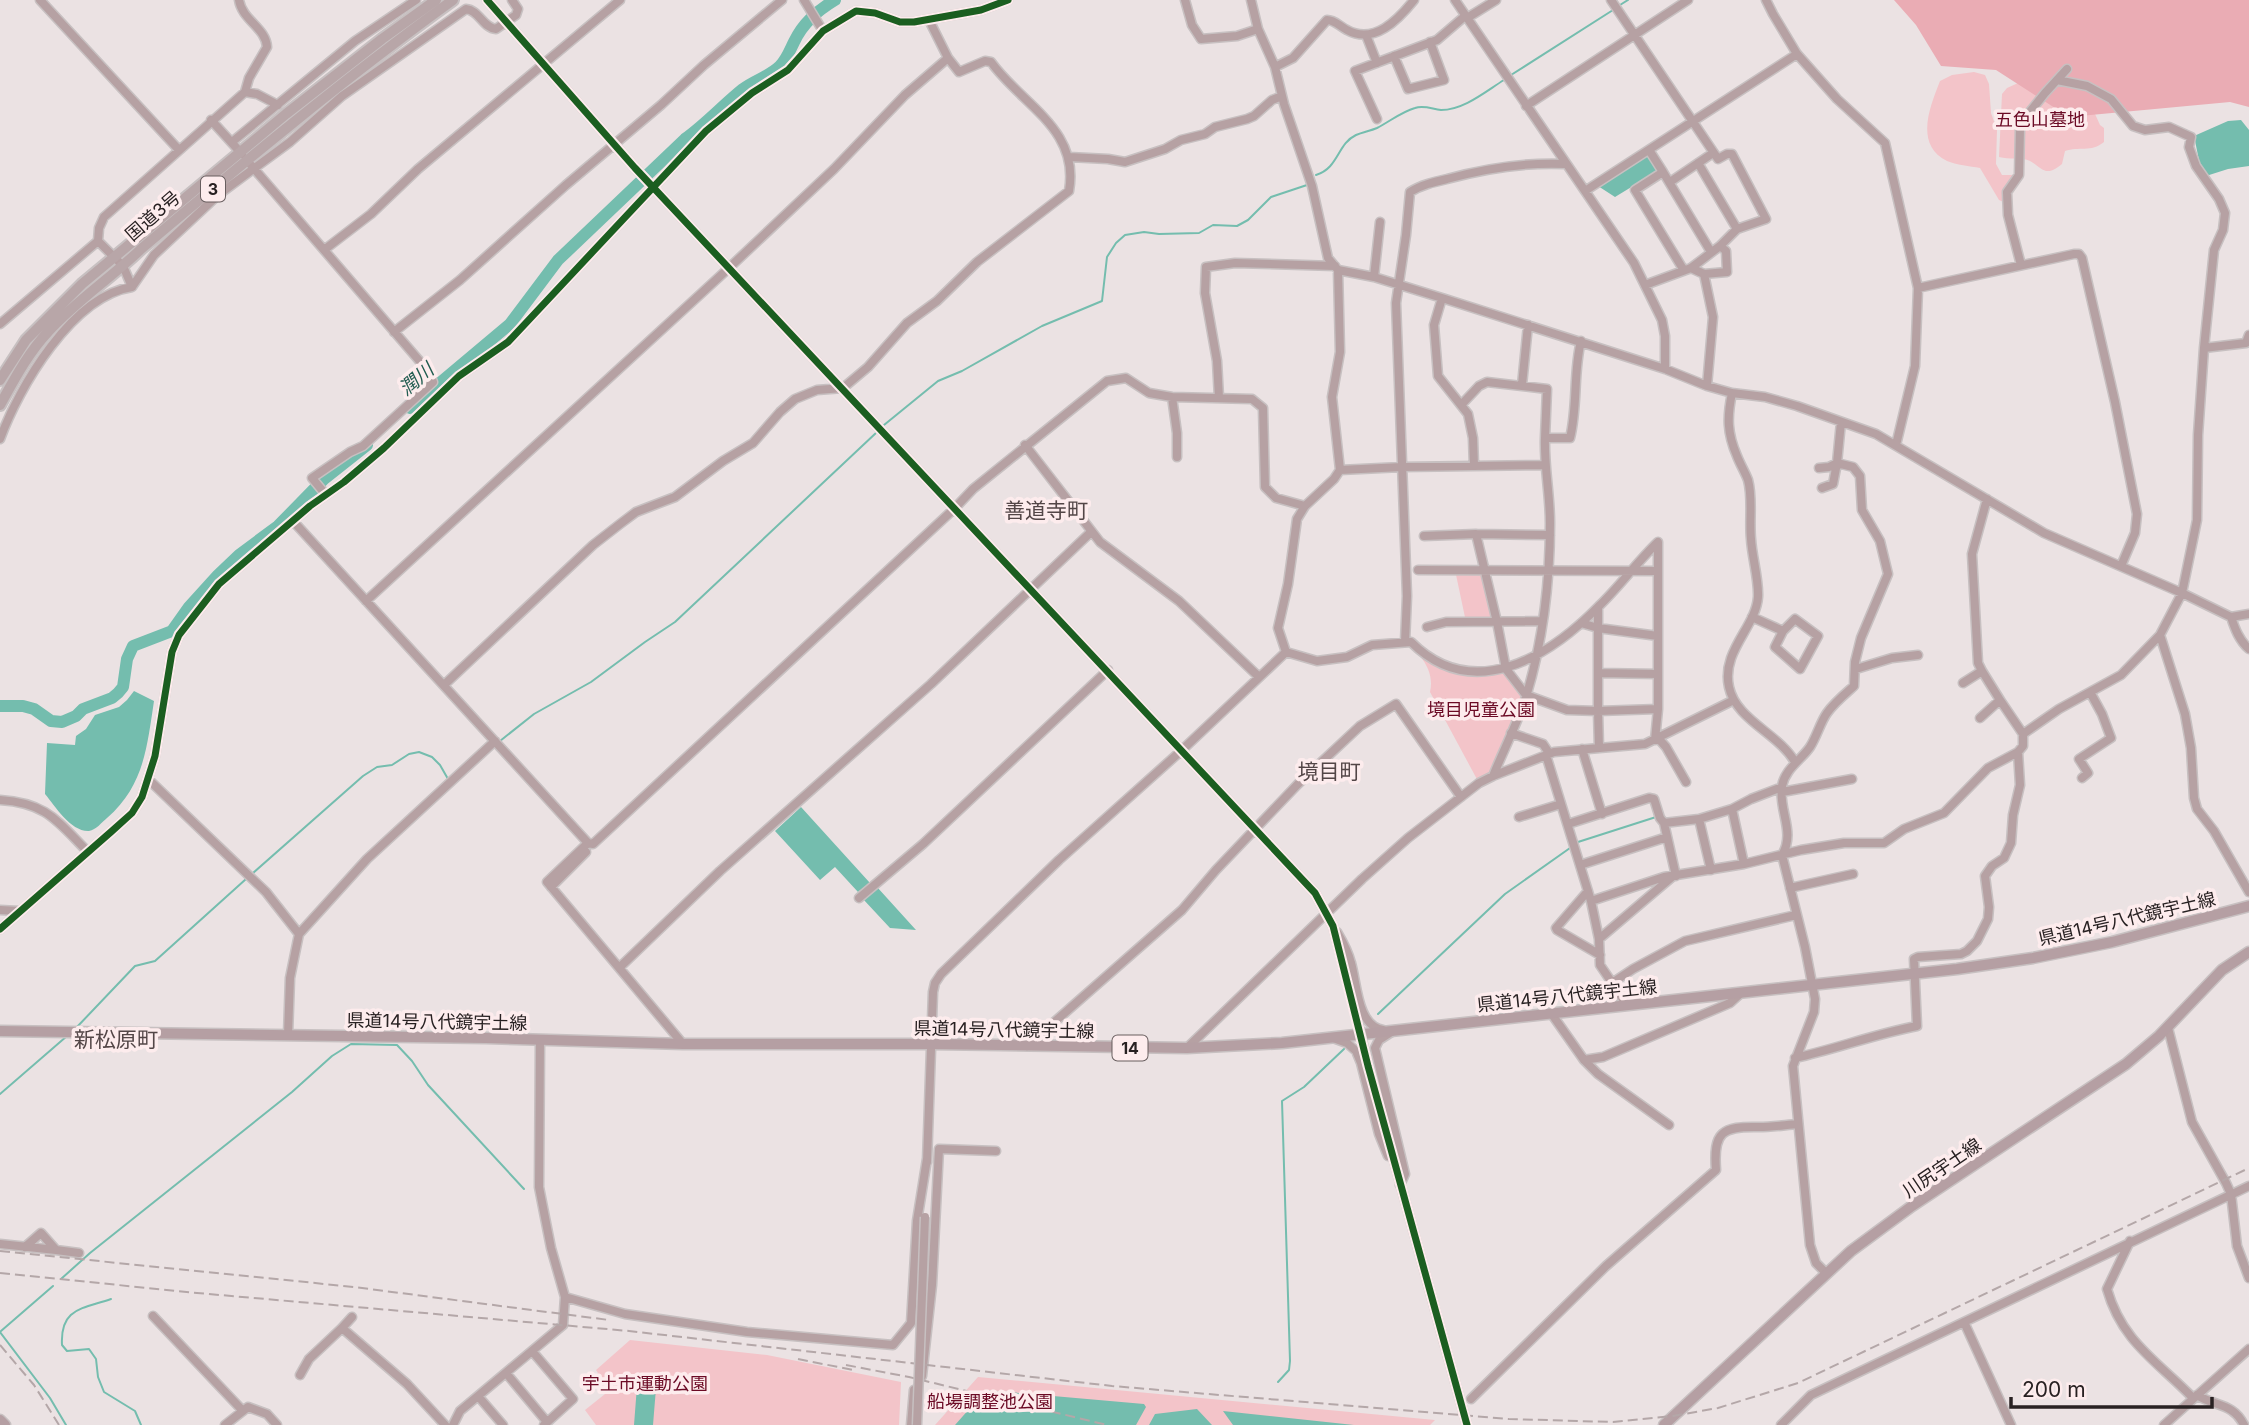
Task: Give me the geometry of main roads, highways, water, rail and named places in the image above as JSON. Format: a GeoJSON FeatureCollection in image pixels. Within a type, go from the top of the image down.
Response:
{"type":"FeatureCollection","features":[{"type":"Feature","properties":{"kind":"highway","name":"国道3号"},"geometry":{"type":"LineString","coordinates":[[247,160],[334,75],[436,0]]}},
{"type":"Feature","properties":{"kind":"highway","name":"国道3号"},"geometry":{"type":"LineString","coordinates":[[0,405],[24,363],[46,334],[119,262],[370,60],[453,0]]}},
{"type":"Feature","properties":{"kind":"highway","name":"国道3号"},"geometry":{"type":"LineString","coordinates":[[0,380],[26,340],[41,323],[82,285],[119,262]]}},
{"type":"Feature","properties":{"kind":"main road","name":"県道14号八代鏡宇土線"},"geometry":{"type":"LineString","coordinates":[[0,1031],[683,1044],[1187,1048],[1333,1038],[1914,974],[2053,954],[2112,942],[2249,906]]}},
{"type":"Feature","properties":{"kind":"main road","name":"川尻宇土線"},"geometry":{"type":"LineString","coordinates":[[1664,1425],[1851,1251],[1912,1206],[2126,1064],[2168,1028],[2222,970],[2249,953]]}},
{"type":"Feature","properties":{"kind":"main road"},"geometry":{"type":"LineString","coordinates":[[0,1420],[5,1425]]}},
{"type":"Feature","properties":{"kind":"waterway","name":"潤川"},"geometry":{"type":"LineString","coordinates":[[410,408],[510,324],[558,260],[685,139],[743,89],[780,66],[806,23],[835,0]]}},
{"type":"Feature","properties":{"kind":"waterway"},"geometry":{"type":"LineString","coordinates":[[1620,5],[1628,0]]}},
{"type":"Feature","properties":{"kind":"waterway"},"geometry":{"type":"LineString","coordinates":[[1511,75],[1613,10]]}},
{"type":"Feature","properties":{"kind":"waterway"},"geometry":{"type":"LineString","coordinates":[[1316,175],[1324,172],[1345,144],[1356,135],[1377,128],[1415,108],[1441,110],[1458,107],[1504,80]]}},
{"type":"Feature","properties":{"kind":"waterway"},"geometry":{"type":"LineString","coordinates":[[884,425],[938,381],[962,371],[1042,326],[1102,301],[1107,257],[1125,235],[1144,232],[1199,233],[1213,225],[1237,226],[1248,220],[1271,197],[1307,185]]}},
{"type":"Feature","properties":{"kind":"waterway"},"geometry":{"type":"LineString","coordinates":[[500,741],[534,714],[591,682],[675,622],[877,432]]}},
{"type":"Feature","properties":{"kind":"waterway","name":"潤川"},"geometry":{"type":"LineString","coordinates":[[0,706],[23,706],[34,709],[51,721],[62,722],[76,716],[83,709],[112,698],[123,687],[127,659],[133,646],[172,631],[218,575],[239,555],[278,526],[324,479],[367,445]]}},
{"type":"Feature","properties":{"kind":"waterway"},"geometry":{"type":"LineString","coordinates":[[253,873],[363,776],[377,767],[392,765],[409,754],[419,752],[432,757],[448,779]]}},
{"type":"Feature","properties":{"kind":"waterway"},"geometry":{"type":"LineString","coordinates":[[1578,842],[1656,817]]}},
{"type":"Feature","properties":{"kind":"waterway"},"geometry":{"type":"LineString","coordinates":[[1378,1014],[1505,894],[1570,848]]}},
{"type":"Feature","properties":{"kind":"waterway"},"geometry":{"type":"LineString","coordinates":[[76,1028],[135,966],[155,961],[246,879]]}},
{"type":"Feature","properties":{"kind":"waterway"},"geometry":{"type":"LineString","coordinates":[[0,1094],[67,1036]]}},
{"type":"Feature","properties":{"kind":"waterway"},"geometry":{"type":"LineString","coordinates":[[61,1279],[292,1092],[332,1056],[351,1044],[397,1045],[428,1085],[524,1189]]}},
{"type":"Feature","properties":{"kind":"waterway"},"geometry":{"type":"LineString","coordinates":[[1278,1382],[1289,1370],[1290,1361],[1282,1101],[1304,1087],[1344,1049]]}},
{"type":"Feature","properties":{"kind":"waterway"},"geometry":{"type":"LineString","coordinates":[[1,1331],[53,1286]]}},
{"type":"Feature","properties":{"kind":"waterway"},"geometry":{"type":"LineString","coordinates":[[111,1299],[82,1308],[69,1317],[62,1333],[62,1345],[67,1351],[89,1349],[96,1359],[98,1377],[104,1392],[135,1411],[141,1425]]}},
{"type":"Feature","properties":{"kind":"waterway"},"geometry":{"type":"LineString","coordinates":[[0,1332],[50,1398],[66,1425]]}},
{"type":"Feature","properties":{"kind":"railway"},"geometry":{"type":"LineString","coordinates":[[0,1273],[629,1331],[1112,1386],[1509,1419],[1613,1422],[1718,1408],[1798,1383],[2249,1168]]}},
{"type":"Feature","properties":{"kind":"railway"},"geometry":{"type":"LineString","coordinates":[[0,1251],[354,1287],[609,1320]]}},
{"type":"Feature","properties":{"kind":"railway"},"geometry":{"type":"LineString","coordinates":[[0,1345],[34,1385],[59,1425]]}},
{"type":"Feature","properties":{"kind":"railway"},"geometry":{"type":"LineString","coordinates":[[798,1359],[853,1370]]}},
{"type":"Feature","properties":{"kind":"railway"},"geometry":{"type":"LineString","coordinates":[[846,1365],[909,1377],[1107,1425]]}},
{"type":"Feature","properties":{"kind":"district","name":"善道寺町"},"geometry":{"type":"Point","coordinates":[1046,511]}},
{"type":"Feature","properties":{"kind":"district","name":"境目町"},"geometry":{"type":"Point","coordinates":[1329,772]}},
{"type":"Feature","properties":{"kind":"district","name":"新松原町"},"geometry":{"type":"Point","coordinates":[116,1040]}},
{"type":"Feature","properties":{"kind":"park label","name":"五色山墓地"},"geometry":{"type":"Point","coordinates":[2040,120]}},
{"type":"Feature","properties":{"kind":"park label","name":"境目児童公園"},"geometry":{"type":"Point","coordinates":[1481,710]}},
{"type":"Feature","properties":{"kind":"park label","name":"宇土市運動公園"},"geometry":{"type":"Point","coordinates":[645,1384]}},
{"type":"Feature","properties":{"kind":"park label","name":"船場調整池公園"},"geometry":{"type":"Point","coordinates":[990,1402]}}]}
